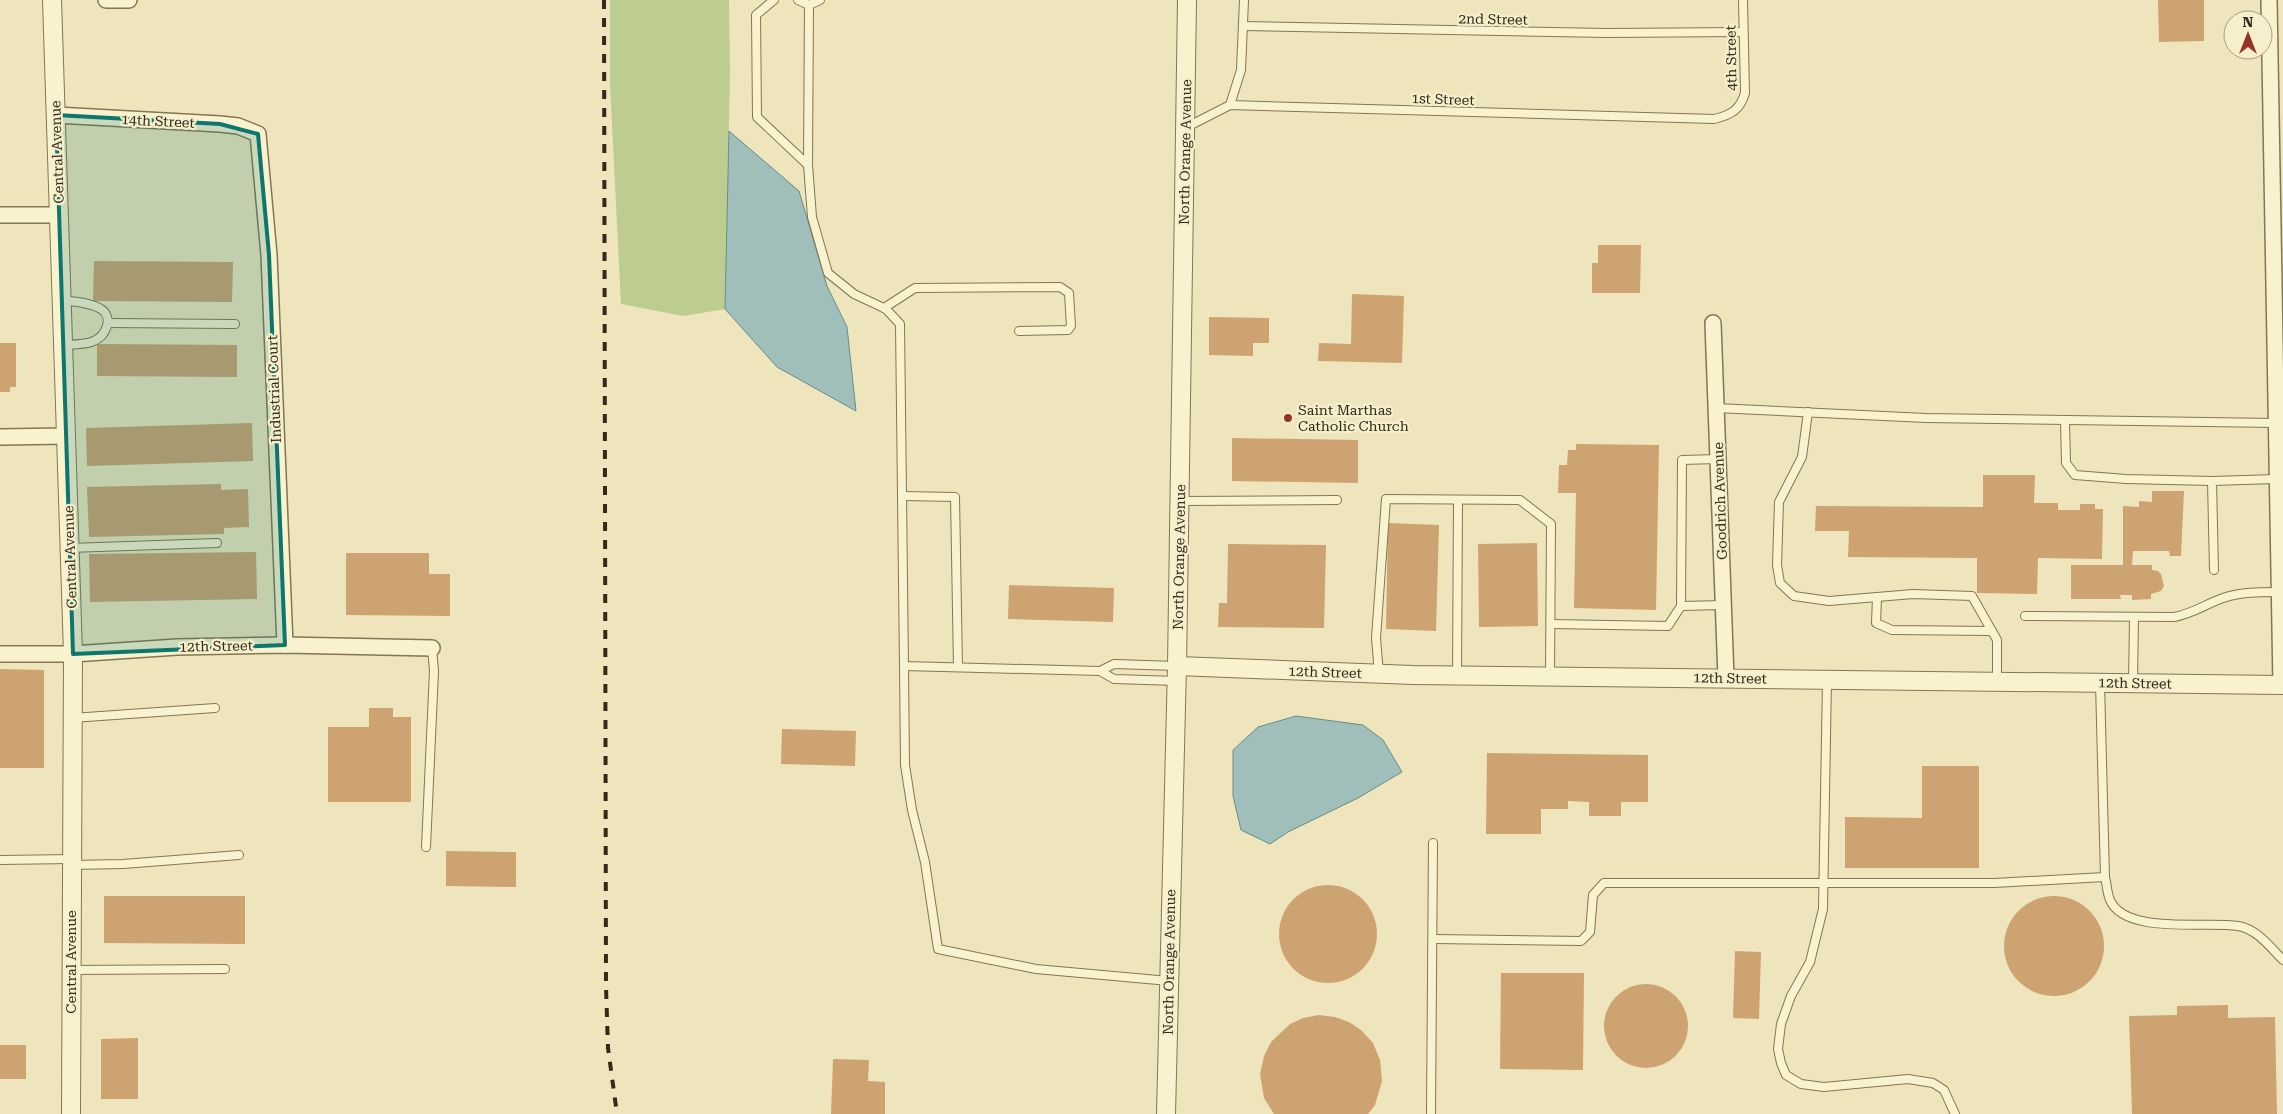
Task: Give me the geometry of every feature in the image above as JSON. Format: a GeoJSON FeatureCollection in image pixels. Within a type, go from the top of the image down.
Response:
{"type":"FeatureCollection","features":[{"type":"Feature","properties":{"kind":"street","name":"Central Avenue"},"geometry":{"type":"LineString","coordinates":[[52,0],[73,654],[71,1114]]}},
{"type":"Feature","properties":{"kind":"street"},"geometry":{"type":"LineString","coordinates":[[106,0],[129,0]]}},
{"type":"Feature","properties":{"kind":"street","name":"North Orange Avenue"},"geometry":{"type":"LineString","coordinates":[[1166,1114],[1177,673],[1187,0]]}},
{"type":"Feature","properties":{"kind":"street"},"geometry":{"type":"LineString","coordinates":[[2269,0],[2278,311],[2276,479],[2282,685]]}},
{"type":"Feature","properties":{"kind":"street","name":"14th Street"},"geometry":{"type":"LineString","coordinates":[[56,116],[220,124],[238,126],[258,134]]}},
{"type":"Feature","properties":{"kind":"street","name":"Industrial Court"},"geometry":{"type":"LineString","coordinates":[[258,134],[268,255],[285,645]]}},
{"type":"Feature","properties":{"kind":"street"},"geometry":{"type":"LineString","coordinates":[[0,215],[59,216]]}},
{"type":"Feature","properties":{"kind":"street","name":"Goodrich Avenue"},"geometry":{"type":"LineString","coordinates":[[1713,323],[1726,678]]}},
{"type":"Feature","properties":{"kind":"street"},"geometry":{"type":"LineString","coordinates":[[0,437],[66,436]]}},
{"type":"Feature","properties":{"kind":"street","name":"12th Street"},"geometry":{"type":"LineString","coordinates":[[0,654],[73,654],[177,647],[285,645],[432,648]]}},
{"type":"Feature","properties":{"kind":"street","name":"12th Street"},"geometry":{"type":"LineString","coordinates":[[1177,673],[2282,685]]}},
{"type":"Feature","properties":{"kind":"lane"},"geometry":{"type":"LineString","coordinates":[[774,0],[756,14],[757,117],[808,165]]}},
{"type":"Feature","properties":{"kind":"lane"},"geometry":{"type":"LineString","coordinates":[[798,0],[809,5],[820,0]]}},
{"type":"Feature","properties":{"kind":"lane"},"geometry":{"type":"LineString","coordinates":[[1185,128],[1230,105],[1241,70],[1244,0]]}},
{"type":"Feature","properties":{"kind":"lane","name":"4th Street"},"geometry":{"type":"LineString","coordinates":[[1734,112],[1742,103],[1745,93],[1743,0]]}},
{"type":"Feature","properties":{"kind":"lane"},"geometry":{"type":"LineString","coordinates":[[809,5],[808,165],[812,217],[828,273],[854,294],[884,308],[900,324],[905,766],[912,810],[925,862],[938,949],[1036,969],[1169,981]]}},
{"type":"Feature","properties":{"kind":"lane","name":"2nd Street"},"geometry":{"type":"LineString","coordinates":[[1244,26],[1607,33],[1743,32]]}},
{"type":"Feature","properties":{"kind":"lane","name":"1st Street"},"geometry":{"type":"LineString","coordinates":[[1230,105],[1714,119],[1734,112]]}},
{"type":"Feature","properties":{"kind":"lane"},"geometry":{"type":"LineString","coordinates":[[884,308],[915,288],[1060,286],[1070,293],[1071,326],[1068,330],[1019,331]]}},
{"type":"Feature","properties":{"kind":"lane"},"geometry":{"type":"LineString","coordinates":[[62,300],[88,304],[101,309],[107,317],[108,323],[104,334],[94,342],[63,345]]}},
{"type":"Feature","properties":{"kind":"lane"},"geometry":{"type":"LineString","coordinates":[[108,323],[235,324]]}},
{"type":"Feature","properties":{"kind":"lane"},"geometry":{"type":"LineString","coordinates":[[1716,408],[1926,418],[2276,423]]}},
{"type":"Feature","properties":{"kind":"lane"},"geometry":{"type":"LineString","coordinates":[[1808,412],[1802,457],[1779,502],[1777,566],[1780,583],[1794,596],[1829,601],[1913,594],[1972,596],[1997,640],[1997,682]]}},
{"type":"Feature","properties":{"kind":"lane"},"geometry":{"type":"LineString","coordinates":[[2065,420],[2066,463],[2075,475],[2126,479],[2276,479]]}},
{"type":"Feature","properties":{"kind":"lane"},"geometry":{"type":"LineString","coordinates":[[1551,624],[1668,626],[1681,606],[1682,460],[1718,458]]}},
{"type":"Feature","properties":{"kind":"lane"},"geometry":{"type":"LineString","coordinates":[[2212,480],[2214,570]]}},
{"type":"Feature","properties":{"kind":"lane"},"geometry":{"type":"LineString","coordinates":[[903,496],[955,497],[958,667]]}},
{"type":"Feature","properties":{"kind":"lane"},"geometry":{"type":"LineString","coordinates":[[1379,674],[1376,638],[1386,499],[1520,500],[1551,524],[1550,677]]}},
{"type":"Feature","properties":{"kind":"lane"},"geometry":{"type":"LineString","coordinates":[[1180,501],[1337,500]]}},
{"type":"Feature","properties":{"kind":"lane"},"geometry":{"type":"LineString","coordinates":[[1457,676],[1458,500]]}},
{"type":"Feature","properties":{"kind":"lane"},"geometry":{"type":"LineString","coordinates":[[69,548],[217,543]]}},
{"type":"Feature","properties":{"kind":"lane"},"geometry":{"type":"LineString","coordinates":[[2025,616],[2134,618],[2185,615],[2224,598],[2244,593],[2278,592]]}},
{"type":"Feature","properties":{"kind":"lane"},"geometry":{"type":"LineString","coordinates":[[1877,597],[1876,623],[1892,630],[1991,631]]}},
{"type":"Feature","properties":{"kind":"lane"},"geometry":{"type":"LineString","coordinates":[[1681,606],[1723,605]]}},
{"type":"Feature","properties":{"kind":"lane"},"geometry":{"type":"LineString","coordinates":[[2133,683],[2134,618]]}},
{"type":"Feature","properties":{"kind":"lane"},"geometry":{"type":"LineString","coordinates":[[426,847],[434,671],[432,648]]}},
{"type":"Feature","properties":{"kind":"lane"},"geometry":{"type":"LineString","coordinates":[[1100,671],[1114,664],[1177,673]]}},
{"type":"Feature","properties":{"kind":"lane"},"geometry":{"type":"LineString","coordinates":[[904,666],[1100,671],[1114,679],[1177,673]]}},
{"type":"Feature","properties":{"kind":"lane"},"geometry":{"type":"LineString","coordinates":[[1827,680],[1823,909],[1817,941],[1810,962],[1791,996],[1781,1024],[1778,1049],[1781,1063],[1786,1075],[1801,1084],[1824,1087],[1908,1079],[1933,1083],[1944,1090],[1955,1114]]}},
{"type":"Feature","properties":{"kind":"lane"},"geometry":{"type":"LineString","coordinates":[[2100,683],[2105,878],[2110,902],[2125,915],[2147,923],[2238,926],[2254,932],[2283,960]]}},
{"type":"Feature","properties":{"kind":"lane"},"geometry":{"type":"LineString","coordinates":[[72,718],[215,708]]}},
{"type":"Feature","properties":{"kind":"lane"},"geometry":{"type":"LineString","coordinates":[[1431,1114],[1434,939],[1433,844]]}},
{"type":"Feature","properties":{"kind":"lane"},"geometry":{"type":"LineString","coordinates":[[0,860],[123,864],[239,855]]}},
{"type":"Feature","properties":{"kind":"lane"},"geometry":{"type":"LineString","coordinates":[[1434,939],[1581,941],[1590,932],[1593,895],[1604,883],[1994,883],[2105,878]]}},
{"type":"Feature","properties":{"kind":"lane"},"geometry":{"type":"LineString","coordinates":[[71,970],[225,969]]}},
{"type":"Feature","properties":{"kind":"highlighted area"},"geometry":{"type":"Polygon","coordinates":[[[56,115],[220,124],[258,134],[269,255],[285,645],[73,654],[56,115]]]}},
{"type":"Feature","properties":{"kind":"green space"},"geometry":{"type":"Polygon","coordinates":[[[610,0],[729,0],[730,75],[725,309],[683,316],[621,304],[610,84],[610,0]]]}},
{"type":"Feature","properties":{"kind":"water"},"geometry":{"type":"Polygon","coordinates":[[[729,131],[799,191],[827,286],[847,327],[856,411],[777,367],[725,309],[729,131]]]}},
{"type":"Feature","properties":{"kind":"water"},"geometry":{"type":"Polygon","coordinates":[[[1296,716],[1363,725],[1383,740],[1402,772],[1358,798],[1288,832],[1270,844],[1241,830],[1233,796],[1233,750],[1258,727],[1296,716]]]}},
{"type":"Feature","properties":{"kind":"building"},"geometry":{"type":"Polygon","coordinates":[[[2158,0],[2204,0],[2204,41],[2159,42],[2158,0]]]}},
{"type":"Feature","properties":{"kind":"building"},"geometry":{"type":"Polygon","coordinates":[[[1598,245],[1641,245],[1640,293],[1592,293],[1592,263],[1598,263],[1598,245]]]}},
{"type":"Feature","properties":{"kind":"building"},"geometry":{"type":"Polygon","coordinates":[[[94,261],[233,262],[232,302],[93,301],[94,261]]]}},
{"type":"Feature","properties":{"kind":"building"},"geometry":{"type":"Polygon","coordinates":[[[1352,294],[1404,296],[1402,363],[1318,361],[1319,343],[1351,344],[1352,294]]]}},
{"type":"Feature","properties":{"kind":"building"},"geometry":{"type":"Polygon","coordinates":[[[1209,317],[1269,318],[1269,343],[1253,343],[1253,356],[1209,355],[1209,317]]]}},
{"type":"Feature","properties":{"kind":"building"},"geometry":{"type":"Polygon","coordinates":[[[0,343],[16,343],[16,387],[10,387],[10,392],[0,392],[0,343]]]}},
{"type":"Feature","properties":{"kind":"building"},"geometry":{"type":"Polygon","coordinates":[[[97,344],[237,345],[237,377],[97,376],[97,344]]]}},
{"type":"Feature","properties":{"kind":"building"},"geometry":{"type":"Polygon","coordinates":[[[252,423],[253,461],[87,466],[86,428],[252,423]]]}},
{"type":"Feature","properties":{"kind":"building"},"geometry":{"type":"Polygon","coordinates":[[[1232,438],[1358,440],[1358,483],[1232,481],[1232,438]]]}},
{"type":"Feature","properties":{"kind":"building"},"geometry":{"type":"Polygon","coordinates":[[[1576,444],[1659,445],[1656,610],[1574,608],[1576,493],[1558,493],[1559,465],[1567,465],[1568,450],[1576,450],[1576,444]]]}},
{"type":"Feature","properties":{"kind":"building"},"geometry":{"type":"Polygon","coordinates":[[[1983,475],[2035,475],[2034,503],[2058,503],[2058,510],[2080,510],[2080,504],[2095,504],[2095,509],[2103,509],[2102,559],[2038,558],[2037,594],[1977,593],[1977,558],[1848,557],[1849,531],[1815,531],[1816,506],[1983,507],[1983,475]]]}},
{"type":"Feature","properties":{"kind":"building"},"geometry":{"type":"Polygon","coordinates":[[[221,484],[221,490],[248,489],[249,527],[224,528],[224,534],[89,537],[87,487],[221,484]]]}},
{"type":"Feature","properties":{"kind":"building"},"geometry":{"type":"Polygon","coordinates":[[[2152,491],[2184,491],[2181,556],[2170,556],[2169,551],[2133,551],[2132,565],[2152,565],[2152,570],[2158,571],[2161,574],[2164,586],[2161,591],[2151,594],[2151,599],[2132,600],[2132,595],[2120,595],[2121,599],[2071,599],[2071,565],[2123,565],[2123,506],[2139,507],[2139,501],[2152,502],[2152,491]]]}},
{"type":"Feature","properties":{"kind":"building"},"geometry":{"type":"Polygon","coordinates":[[[1388,523],[1439,525],[1436,631],[1386,629],[1388,523]]]}},
{"type":"Feature","properties":{"kind":"building"},"geometry":{"type":"Polygon","coordinates":[[[1537,543],[1538,626],[1479,627],[1478,544],[1537,543]]]}},
{"type":"Feature","properties":{"kind":"building"},"geometry":{"type":"Polygon","coordinates":[[[1228,544],[1326,545],[1324,628],[1218,627],[1219,603],[1227,603],[1228,544]]]}},
{"type":"Feature","properties":{"kind":"building"},"geometry":{"type":"Polygon","coordinates":[[[256,552],[257,599],[90,602],[89,554],[256,552]]]}},
{"type":"Feature","properties":{"kind":"building"},"geometry":{"type":"Polygon","coordinates":[[[346,553],[429,553],[429,574],[450,574],[450,616],[346,615],[346,553]]]}},
{"type":"Feature","properties":{"kind":"building"},"geometry":{"type":"Polygon","coordinates":[[[1009,585],[1114,588],[1113,622],[1008,619],[1009,585]]]}},
{"type":"Feature","properties":{"kind":"building"},"geometry":{"type":"Polygon","coordinates":[[[0,669],[44,670],[44,768],[0,768],[0,669]]]}},
{"type":"Feature","properties":{"kind":"building"},"geometry":{"type":"Polygon","coordinates":[[[369,708],[393,708],[393,717],[411,717],[411,802],[328,802],[328,727],[369,727],[369,708]]]}},
{"type":"Feature","properties":{"kind":"building"},"geometry":{"type":"Polygon","coordinates":[[[782,729],[856,731],[855,766],[781,764],[782,729]]]}},
{"type":"Feature","properties":{"kind":"building"},"geometry":{"type":"Polygon","coordinates":[[[1487,753],[1648,755],[1648,802],[1621,802],[1621,816],[1589,816],[1589,802],[1568,801],[1568,809],[1541,809],[1541,834],[1486,834],[1487,753]]]}},
{"type":"Feature","properties":{"kind":"building"},"geometry":{"type":"Polygon","coordinates":[[[1922,766],[1979,766],[1979,868],[1845,868],[1845,817],[1922,818],[1922,766]]]}},
{"type":"Feature","properties":{"kind":"building"},"geometry":{"type":"Polygon","coordinates":[[[446,851],[516,852],[516,887],[446,886],[446,851]]]}},
{"type":"Feature","properties":{"kind":"building"},"geometry":{"type":"Polygon","coordinates":[[[1328,885],[1338,886],[1355,893],[1369,907],[1376,924],[1376,944],[1369,961],[1355,975],[1338,982],[1328,983],[1318,982],[1301,975],[1287,961],[1280,944],[1279,934],[1280,924],[1287,907],[1301,893],[1318,886],[1328,885]]]}},
{"type":"Feature","properties":{"kind":"building"},"geometry":{"type":"Polygon","coordinates":[[[104,896],[245,896],[245,944],[104,943],[104,896]]]}},
{"type":"Feature","properties":{"kind":"building"},"geometry":{"type":"Polygon","coordinates":[[[2054,896],[2073,899],[2090,910],[2101,927],[2104,946],[2101,965],[2090,982],[2073,993],[2054,996],[2035,993],[2018,982],[2007,965],[2004,946],[2007,927],[2018,910],[2035,899],[2054,896]]]}},
{"type":"Feature","properties":{"kind":"building"},"geometry":{"type":"Polygon","coordinates":[[[1735,951],[1761,952],[1759,1019],[1733,1018],[1735,951]]]}},
{"type":"Feature","properties":{"kind":"building"},"geometry":{"type":"Polygon","coordinates":[[[1501,973],[1584,973],[1583,1070],[1500,1069],[1501,973]]]}},
{"type":"Feature","properties":{"kind":"building"},"geometry":{"type":"Polygon","coordinates":[[[1646,984],[1662,987],[1676,996],[1685,1010],[1688,1026],[1685,1042],[1676,1056],[1662,1065],[1646,1068],[1630,1065],[1616,1056],[1607,1042],[1604,1026],[1607,1010],[1616,996],[1630,987],[1646,984]]]}},
{"type":"Feature","properties":{"kind":"building"},"geometry":{"type":"Polygon","coordinates":[[[2228,1005],[2228,1018],[2275,1017],[2277,1114],[2132,1114],[2129,1016],[2177,1015],[2177,1006],[2228,1005]]]}},
{"type":"Feature","properties":{"kind":"building"},"geometry":{"type":"Polygon","coordinates":[[[1319,1015],[1335,1017],[1349,1022],[1361,1030],[1373,1043],[1380,1060],[1382,1081],[1375,1105],[1368,1114],[1274,1114],[1264,1098],[1260,1074],[1264,1056],[1271,1042],[1290,1024],[1303,1018],[1319,1015]]]}},
{"type":"Feature","properties":{"kind":"building"},"geometry":{"type":"Polygon","coordinates":[[[138,1038],[138,1099],[101,1099],[101,1039],[138,1038]]]}},
{"type":"Feature","properties":{"kind":"building"},"geometry":{"type":"Polygon","coordinates":[[[0,1045],[26,1045],[26,1079],[0,1079],[0,1045]]]}},
{"type":"Feature","properties":{"kind":"building"},"geometry":{"type":"Polygon","coordinates":[[[833,1059],[869,1060],[868,1081],[885,1082],[885,1114],[831,1114],[833,1059]]]}},
{"type":"Feature","properties":{"kind":"railway"},"geometry":{"type":"LineString","coordinates":[[604,0],[606,987],[608,1048],[617,1114]]}},
{"type":"Feature","properties":{"kind":"place","name":"Saint Marthas Catholic Church"},"geometry":{"type":"Point","coordinates":[1288,418]}}]}
